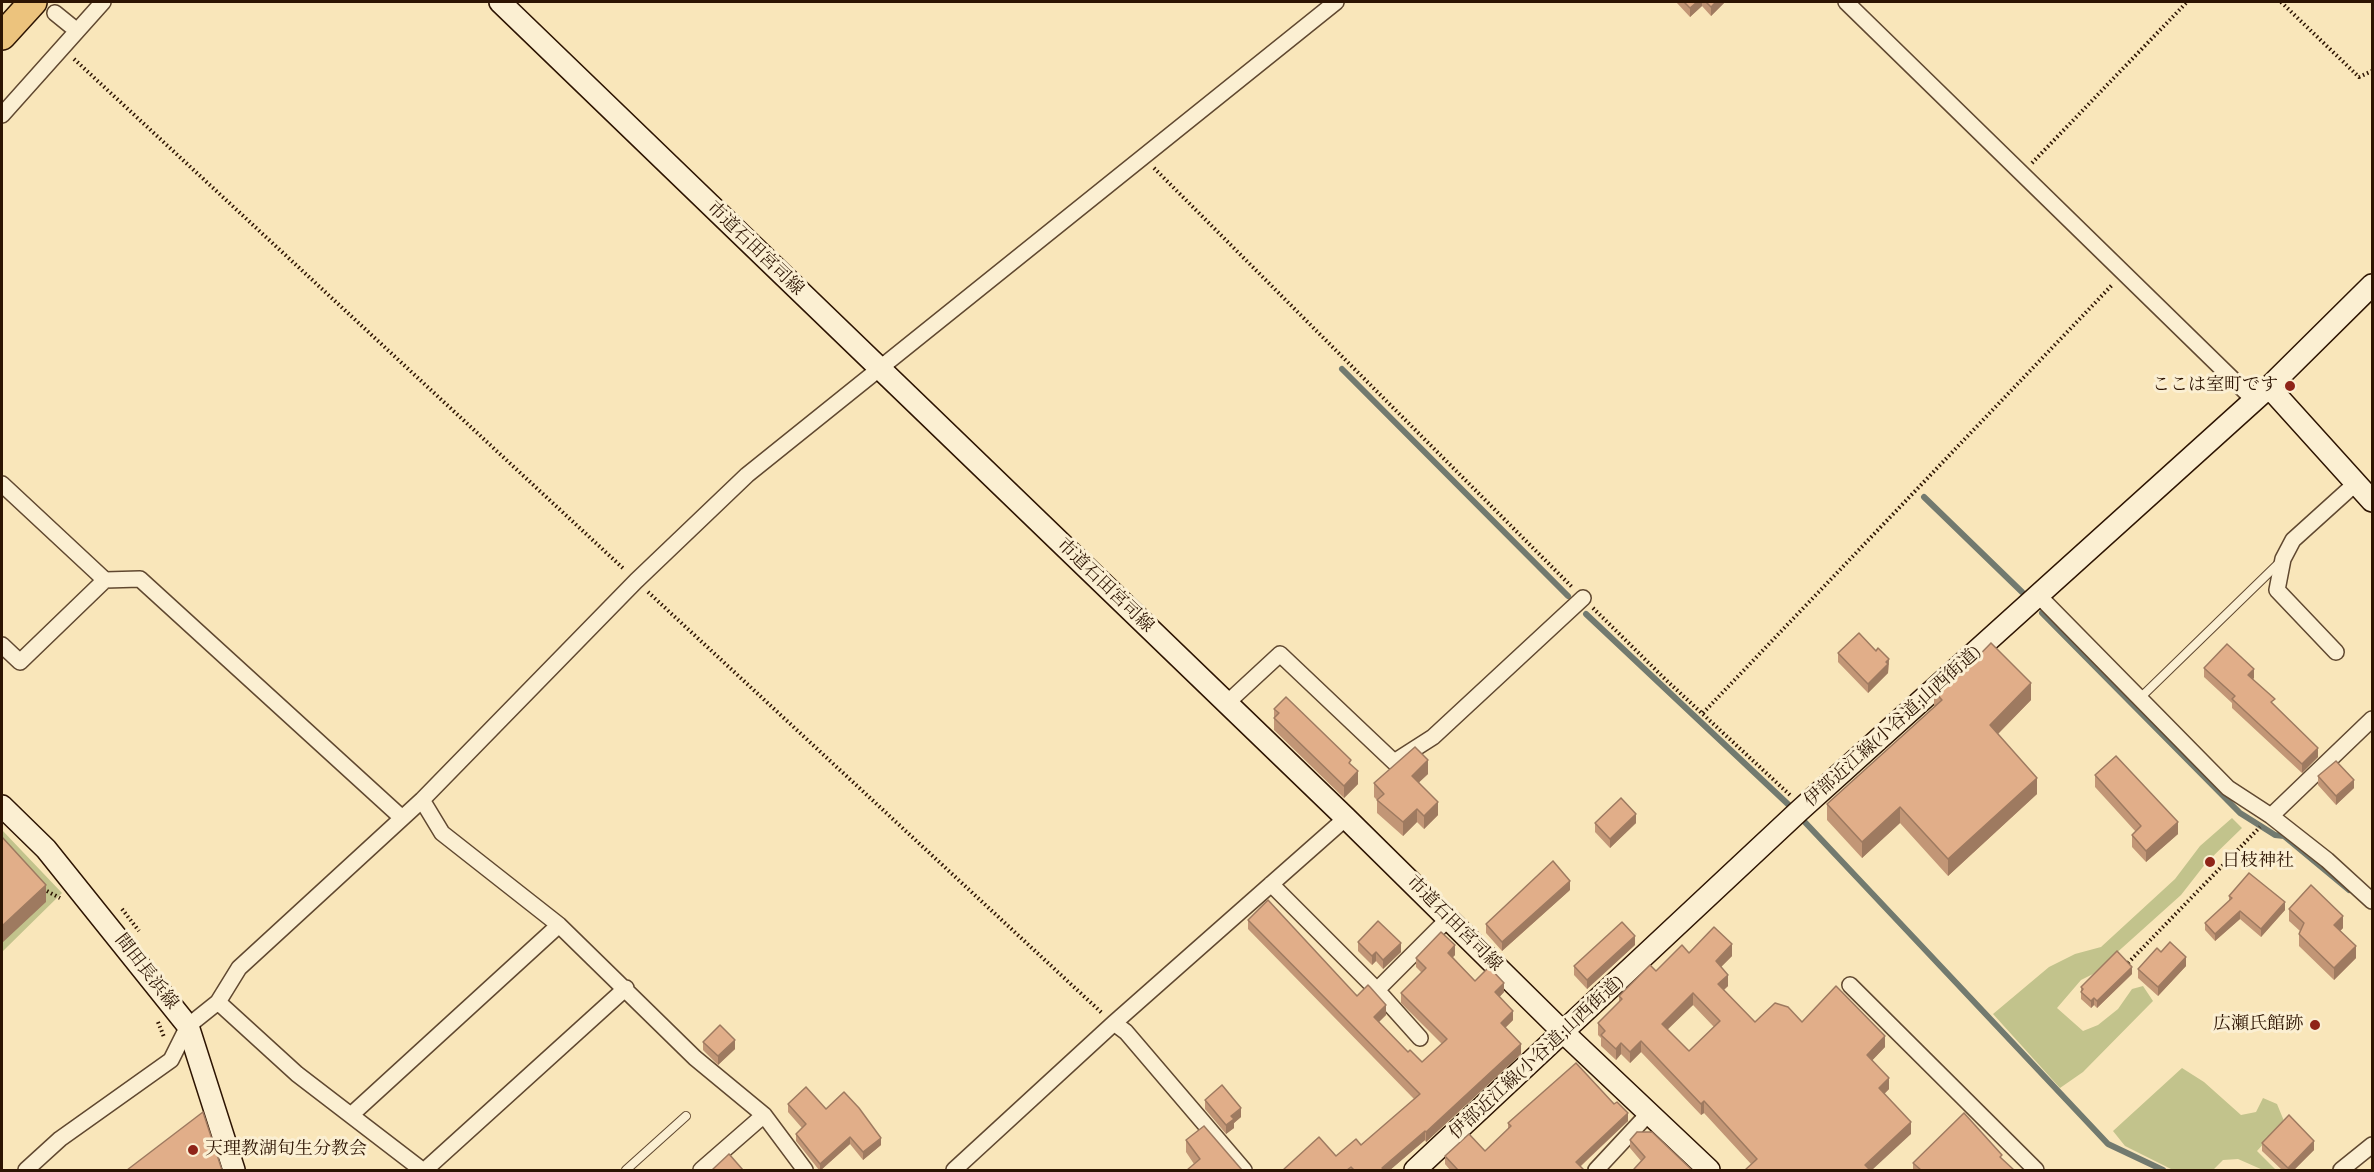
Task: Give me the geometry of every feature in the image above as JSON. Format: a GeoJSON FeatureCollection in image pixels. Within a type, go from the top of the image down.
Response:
{"type":"FeatureCollection","features":[{"type":"Feature","properties":{"kind":"highway"},"geometry":{"type":"LineString","coordinates":[[2,36],[44,7]]}},
{"type":"Feature","properties":{"kind":"street"},"geometry":{"type":"LineString","coordinates":[[2,115],[60,47],[103,2]]}},
{"type":"Feature","properties":{"kind":"street","name":"市道石田宮司線"},"geometry":{"type":"LineString","coordinates":[[500,2],[1346,818],[1564,1034],[1650,1112],[1709,1170]]}},
{"type":"Feature","properties":{"kind":"street"},"geometry":{"type":"LineString","coordinates":[[26,1170],[60,1139],[171,1060],[188,1026],[218,1002],[239,968],[422,800],[636,581],[747,475],[1144,158],[1335,2]]}},
{"type":"Feature","properties":{"kind":"street"},"geometry":{"type":"LineString","coordinates":[[1846,2],[2122,274],[2261,393],[2373,501]]}},
{"type":"Feature","properties":{"kind":"street"},"geometry":{"type":"LineString","coordinates":[[44,7],[76,30]]}},
{"type":"Feature","properties":{"kind":"street","name":"伊部近江線(小谷道;山西街道)"},"geometry":{"type":"LineString","coordinates":[[1415,1170],[1564,1034],[1804,807],[2261,393],[2373,285]]}},
{"type":"Feature","properties":{"kind":"street"},"geometry":{"type":"LineString","coordinates":[[2,484],[105,580]]}},
{"type":"Feature","properties":{"kind":"street"},"geometry":{"type":"LineString","coordinates":[[2336,652],[2277,590],[2283,559],[2293,540],[2355,484]]}},
{"type":"Feature","properties":{"kind":"street"},"geometry":{"type":"LineString","coordinates":[[2,645],[20,662],[105,580],[140,579],[401,818]]}},
{"type":"Feature","properties":{"kind":"street"},"geometry":{"type":"LineString","coordinates":[[2038,595],[2228,788],[2271,816],[2327,860],[2373,901]]}},
{"type":"Feature","properties":{"kind":"street"},"geometry":{"type":"LineString","coordinates":[[1227,703],[1280,654],[1394,762],[1433,737],[1583,598]]}},
{"type":"Feature","properties":{"kind":"street"},"geometry":{"type":"LineString","coordinates":[[2271,816],[2373,719]]}},
{"type":"Feature","properties":{"kind":"street"},"geometry":{"type":"LineString","coordinates":[[422,800],[442,833],[559,925],[626,988],[695,1058],[764,1115],[805,1170]]}},
{"type":"Feature","properties":{"kind":"street","name":"間田長浜線"},"geometry":{"type":"LineString","coordinates":[[2,806],[46,849],[188,1026],[234,1170]]}},
{"type":"Feature","properties":{"kind":"street"},"geometry":{"type":"LineString","coordinates":[[954,1170],[1114,1023],[1346,818]]}},
{"type":"Feature","properties":{"kind":"street"},"geometry":{"type":"LineString","coordinates":[[1271,884],[1377,990],[1420,1038]]}},
{"type":"Feature","properties":{"kind":"street"},"geometry":{"type":"LineString","coordinates":[[1377,990],[1449,918]]}},
{"type":"Feature","properties":{"kind":"street"},"geometry":{"type":"LineString","coordinates":[[351,1115],[559,925]]}},
{"type":"Feature","properties":{"kind":"street"},"geometry":{"type":"LineString","coordinates":[[1850,985],[2036,1170]]}},
{"type":"Feature","properties":{"kind":"street"},"geometry":{"type":"LineString","coordinates":[[218,1002],[297,1074],[424,1170],[626,988]]}},
{"type":"Feature","properties":{"kind":"street"},"geometry":{"type":"LineString","coordinates":[[1114,1023],[1126,1032],[1244,1170]]}},
{"type":"Feature","properties":{"kind":"street"},"geometry":{"type":"LineString","coordinates":[[1606,1167],[1650,1112]]}},
{"type":"Feature","properties":{"kind":"street"},"geometry":{"type":"LineString","coordinates":[[701,1170],[764,1115]]}},
{"type":"Feature","properties":{"kind":"street"},"geometry":{"type":"LineString","coordinates":[[2341,1170],[2373,1145]]}},
{"type":"Feature","properties":{"kind":"lane"},"geometry":{"type":"LineString","coordinates":[[2139,699],[2283,559]]}},
{"type":"Feature","properties":{"kind":"lane"},"geometry":{"type":"LineString","coordinates":[[626,1170],[686,1116]]}},
{"type":"Feature","properties":{"kind":"path"},"geometry":{"type":"LineString","coordinates":[[2022,173],[2187,2]]}},
{"type":"Feature","properties":{"kind":"path"},"geometry":{"type":"LineString","coordinates":[[2282,2],[2359,77],[2373,71]]}},
{"type":"Feature","properties":{"kind":"path"},"geometry":{"type":"LineString","coordinates":[[60,47],[1114,1023]]}},
{"type":"Feature","properties":{"kind":"path"},"geometry":{"type":"LineString","coordinates":[[1144,158],[1583,598],[1804,807]]}},
{"type":"Feature","properties":{"kind":"path"},"geometry":{"type":"LineString","coordinates":[[1703,713],[2122,274]]}},
{"type":"Feature","properties":{"kind":"path"},"geometry":{"type":"LineString","coordinates":[[2128,963],[2259,828]]}},
{"type":"Feature","properties":{"kind":"path"},"geometry":{"type":"LineString","coordinates":[[41,888],[65,901]]}},
{"type":"Feature","properties":{"kind":"path"},"geometry":{"type":"LineString","coordinates":[[156,1014],[171,1060]]}},
{"type":"Feature","properties":{"kind":"green space"},"geometry":{"type":"Polygon","coordinates":[[[2232,818],[2242,828],[2206,863],[2181,895],[2093,974],[2081,980],[2057,1008],[2083,1031],[2098,1025],[2118,1009],[2132,989],[2143,986],[2153,1001],[2083,1072],[2060,1088],[1993,1014],[2049,967],[2075,954],[2101,947],[2175,879],[2200,846],[2232,818]]]}},
{"type":"Feature","properties":{"kind":"green space"},"geometry":{"type":"Polygon","coordinates":[[[2,830],[62,893],[2,952],[2,830]]]}},
{"type":"Feature","properties":{"kind":"green space"},"geometry":{"type":"Polygon","coordinates":[[[2182,1068],[2204,1082],[2241,1115],[2256,1112],[2263,1098],[2277,1104],[2284,1121],[2257,1151],[2276,1170],[2263,1170],[2238,1159],[2223,1160],[2213,1170],[2173,1170],[2125,1146],[2113,1131],[2182,1068]]]}},
{"type":"Feature","properties":{"kind":"building"},"geometry":{"type":"Polygon","coordinates":[[[1684,2],[1697,2],[1690,8],[1684,2]]]}},
{"type":"Feature","properties":{"kind":"building"},"geometry":{"type":"Polygon","coordinates":[[[1706,2],[1716,2],[1711,7],[1706,2]]]}},
{"type":"Feature","properties":{"kind":"building"},"geometry":{"type":"Polygon","coordinates":[[[1859,633],[1876,651],[1878,648],[1889,659],[1886,662],[1888,664],[1868,684],[1838,653],[1859,633]]]}},
{"type":"Feature","properties":{"kind":"building"},"geometry":{"type":"Polygon","coordinates":[[[1991,643],[2031,683],[1990,725],[2037,778],[1948,859],[1900,807],[1862,842],[1827,804],[1942,700],[1934,691],[1954,671],[1959,676],[1991,643]]]}},
{"type":"Feature","properties":{"kind":"building"},"geometry":{"type":"Polygon","coordinates":[[[2227,644],[2254,669],[2248,675],[2275,699],[2271,702],[2318,748],[2302,764],[2232,699],[2235,696],[2204,668],[2227,644]]]}},
{"type":"Feature","properties":{"kind":"building"},"geometry":{"type":"Polygon","coordinates":[[[1286,697],[1351,760],[1349,763],[1358,771],[1344,786],[1274,718],[1279,713],[1274,709],[1286,697]]]}},
{"type":"Feature","properties":{"kind":"building"},"geometry":{"type":"Polygon","coordinates":[[[1415,747],[1428,760],[1412,776],[1438,802],[1424,816],[1417,809],[1403,822],[1377,800],[1384,794],[1374,783],[1415,747]]]}},
{"type":"Feature","properties":{"kind":"building"},"geometry":{"type":"Polygon","coordinates":[[[2116,756],[2178,822],[2146,851],[2132,835],[2141,826],[2095,775],[2116,756]]]}},
{"type":"Feature","properties":{"kind":"building"},"geometry":{"type":"Polygon","coordinates":[[[2336,761],[2354,780],[2336,796],[2318,776],[2336,761]]]}},
{"type":"Feature","properties":{"kind":"building"},"geometry":{"type":"Polygon","coordinates":[[[1621,798],[1636,814],[1610,839],[1595,823],[1621,798]]]}},
{"type":"Feature","properties":{"kind":"building"},"geometry":{"type":"Polygon","coordinates":[[[2,837],[46,885],[2,926],[2,837]]]}},
{"type":"Feature","properties":{"kind":"building"},"geometry":{"type":"Polygon","coordinates":[[[1553,861],[1570,881],[1502,942],[1486,924],[1553,861]]]}},
{"type":"Feature","properties":{"kind":"building"},"geometry":{"type":"Polygon","coordinates":[[[2249,873],[2285,902],[2261,929],[2240,911],[2215,934],[2205,923],[2232,898],[2229,896],[2249,873]]]}},
{"type":"Feature","properties":{"kind":"building"},"geometry":{"type":"Polygon","coordinates":[[[2311,885],[2343,916],[2334,925],[2356,946],[2334,968],[2299,934],[2304,923],[2289,909],[2311,885]]]}},
{"type":"Feature","properties":{"kind":"building"},"geometry":{"type":"Polygon","coordinates":[[[1268,900],[1357,996],[1368,985],[1370,987],[1386,1005],[1374,1017],[1408,1052],[1410,1050],[1422,1062],[1447,1039],[1401,993],[1426,968],[1416,958],[1441,932],[1455,945],[1448,953],[1475,981],[1489,967],[1504,983],[1495,992],[1513,1011],[1501,1023],[1521,1044],[1426,1132],[1382,1168],[1385,1170],[1354,1170],[1351,1167],[1347,1170],[1283,1170],[1319,1137],[1336,1156],[1356,1139],[1361,1145],[1420,1094],[1248,920],[1268,900]]]}},
{"type":"Feature","properties":{"kind":"building"},"geometry":{"type":"Polygon","coordinates":[[[1378,921],[1401,943],[1383,960],[1376,952],[1372,956],[1358,942],[1378,921]]]}},
{"type":"Feature","properties":{"kind":"building"},"geometry":{"type":"Polygon","coordinates":[[[1622,922],[1635,936],[1587,980],[1574,966],[1622,922]]]}},
{"type":"Feature","properties":{"kind":"building"},"geometry":{"type":"Polygon","coordinates":[[[1714,927],[1732,944],[1716,961],[1728,975],[1718,984],[1755,1022],[1775,1003],[1788,1007],[1802,1022],[1836,986],[1885,1036],[1867,1055],[1889,1078],[1879,1088],[1911,1122],[1865,1165],[1870,1170],[1745,1170],[1757,1159],[1704,1101],[1701,1104],[1641,1041],[1630,1052],[1621,1043],[1616,1049],[1601,1035],[1605,1031],[1598,1023],[1622,999],[1619,996],[1650,965],[1656,971],[1682,945],[1689,953],[1714,927]],[[1693,993],[1662,1024],[1689,1051],[1720,1021],[1693,993]]]}},
{"type":"Feature","properties":{"kind":"building"},"geometry":{"type":"Polygon","coordinates":[[[2170,942],[2186,957],[2158,987],[2138,969],[2157,948],[2161,952],[2170,942]]]}},
{"type":"Feature","properties":{"kind":"building"},"geometry":{"type":"Polygon","coordinates":[[[2117,951],[2132,967],[2097,1001],[2094,998],[2091,1001],[2081,992],[2083,989],[2081,987],[2117,951]]]}},
{"type":"Feature","properties":{"kind":"building"},"geometry":{"type":"Polygon","coordinates":[[[720,1025],[735,1040],[718,1056],[703,1042],[720,1025]]]}},
{"type":"Feature","properties":{"kind":"building"},"geometry":{"type":"Polygon","coordinates":[[[1576,1063],[1614,1104],[1617,1102],[1628,1113],[1576,1162],[1584,1170],[1458,1170],[1445,1156],[1469,1134],[1485,1151],[1511,1126],[1508,1123],[1576,1063]]]}},
{"type":"Feature","properties":{"kind":"building"},"geometry":{"type":"Polygon","coordinates":[[[1222,1085],[1241,1108],[1231,1116],[1234,1119],[1226,1125],[1205,1100],[1222,1085]]]}},
{"type":"Feature","properties":{"kind":"building"},"geometry":{"type":"Polygon","coordinates":[[[806,1087],[826,1109],[844,1092],[881,1138],[863,1152],[850,1137],[820,1164],[796,1134],[806,1124],[788,1104],[806,1087]]]}},
{"type":"Feature","properties":{"kind":"building"},"geometry":{"type":"Polygon","coordinates":[[[203,1112],[222,1170],[127,1170],[203,1112]]]}},
{"type":"Feature","properties":{"kind":"building"},"geometry":{"type":"Polygon","coordinates":[[[1964,1113],[2002,1155],[2000,1157],[2014,1170],[1921,1170],[1913,1163],[1964,1113]]]}},
{"type":"Feature","properties":{"kind":"building"},"geometry":{"type":"Polygon","coordinates":[[[2289,1115],[2314,1141],[2288,1168],[2262,1143],[2289,1115]]]}},
{"type":"Feature","properties":{"kind":"building"},"geometry":{"type":"Polygon","coordinates":[[[1204,1126],[1242,1170],[1187,1170],[1200,1159],[1186,1140],[1204,1126]]]}},
{"type":"Feature","properties":{"kind":"building"},"geometry":{"type":"Polygon","coordinates":[[[1637,1132],[1652,1132],[1692,1170],[1635,1170],[1645,1157],[1630,1140],[1637,1132]]]}},
{"type":"Feature","properties":{"kind":"building"},"geometry":{"type":"Polygon","coordinates":[[[729,1154],[743,1170],[712,1170],[729,1154]]]}},
{"type":"Feature","properties":{"kind":"waterway"},"geometry":{"type":"LineString","coordinates":[[1342,369],[1568,596]]}},
{"type":"Feature","properties":{"kind":"waterway"},"geometry":{"type":"LineString","coordinates":[[1924,497],[2022,592]]}},
{"type":"Feature","properties":{"kind":"waterway"},"geometry":{"type":"LineString","coordinates":[[2042,613],[2240,813],[2275,835],[2284,836],[2349,890]]}},
{"type":"Feature","properties":{"kind":"waterway"},"geometry":{"type":"LineString","coordinates":[[1586,614],[1791,807]]}},
{"type":"Feature","properties":{"kind":"waterway"},"geometry":{"type":"LineString","coordinates":[[1801,818],[2108,1144],[2163,1170]]}},
{"type":"Feature","properties":{"kind":"place","name":"ここは室町です"},"geometry":{"type":"Point","coordinates":[2290,386]}},
{"type":"Feature","properties":{"kind":"place","name":"日枝神社"},"geometry":{"type":"Point","coordinates":[2210,862]}},
{"type":"Feature","properties":{"kind":"place","name":"広瀬氏館跡"},"geometry":{"type":"Point","coordinates":[2315,1025]}},
{"type":"Feature","properties":{"kind":"place","name":"天理教湖旬生分教会"},"geometry":{"type":"Point","coordinates":[193,1150]}}]}
